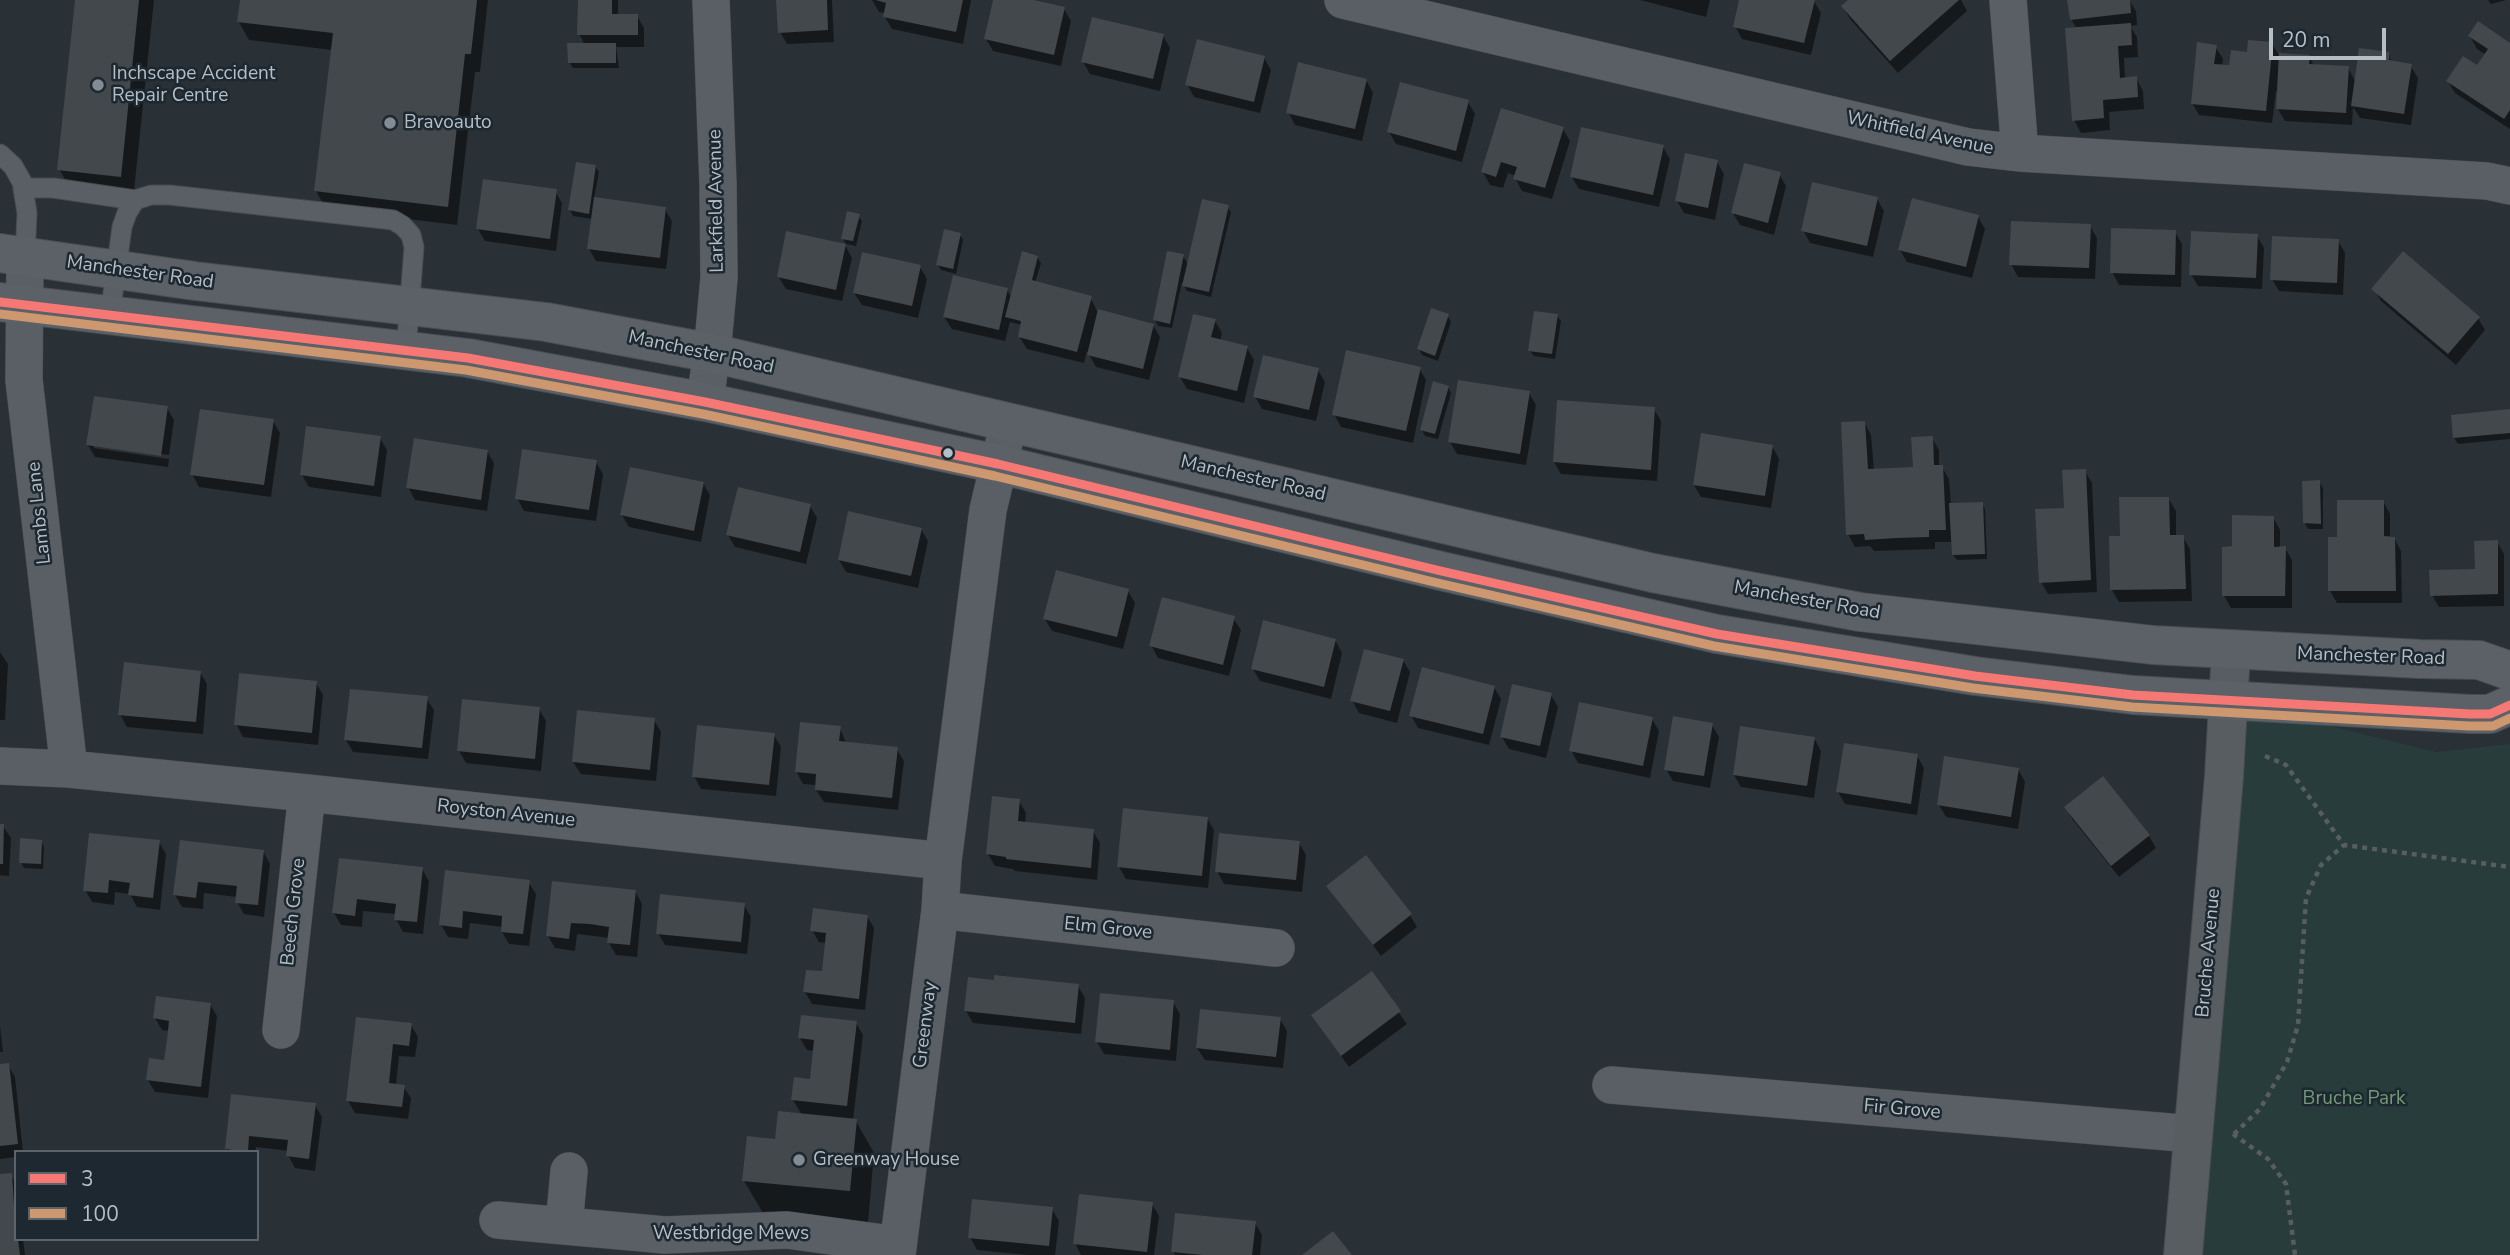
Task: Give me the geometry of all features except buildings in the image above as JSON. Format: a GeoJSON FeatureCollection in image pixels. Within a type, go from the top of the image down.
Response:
{"type":"FeatureCollection","features":[{"type":"Feature","properties":{"kind":"main road","name":"Manchester Road"},"geometry":{"type":"LineString","coordinates":[[13,255],[546,322],[712,353],[1653,573],[1860,612],[2153,645],[2231,651],[2479,660],[2510,671]]}},
{"type":"Feature","properties":{"kind":"main road"},"geometry":{"type":"LineString","coordinates":[[12,304],[468,358],[705,402],[998,464],[1427,568],[1717,634],[1975,676],[2133,695],[2228,701],[2470,714],[2490,713],[2510,705]]}},
{"type":"Feature","properties":{"kind":"street","name":"Larkfield Avenue"},"geometry":{"type":"LineString","coordinates":[[705,402],[719,278],[711,0]]}},
{"type":"Feature","properties":{"kind":"street","name":"Whitfield Avenue"},"geometry":{"type":"LineString","coordinates":[[1343,0],[1968,147],[2020,153],[2487,181],[2510,186]]}},
{"type":"Feature","properties":{"kind":"street"},"geometry":{"type":"LineString","coordinates":[[2008,0],[2020,153]]}},
{"type":"Feature","properties":{"kind":"street","name":"Lambs Lane"},"geometry":{"type":"LineString","coordinates":[[13,255],[12,304],[24,380],[69,769]]}},
{"type":"Feature","properties":{"kind":"street","name":"Greenway"},"geometry":{"type":"LineString","coordinates":[[897,1250],[988,510],[1009,422]]}},
{"type":"Feature","properties":{"kind":"street","name":"Bruche Avenue"},"geometry":{"type":"LineString","coordinates":[[2183,1255],[2231,651]]}},
{"type":"Feature","properties":{"kind":"street","name":"Royston Avenue"},"geometry":{"type":"LineString","coordinates":[[0,766],[69,769],[943,861]]}},
{"type":"Feature","properties":{"kind":"street","name":"Beech Grove"},"geometry":{"type":"LineString","coordinates":[[281,1030],[307,793]]}},
{"type":"Feature","properties":{"kind":"street","name":"Elm Grove"},"geometry":{"type":"LineString","coordinates":[[940,910],[1276,948]]}},
{"type":"Feature","properties":{"kind":"street","name":"Fir Grove"},"geometry":{"type":"LineString","coordinates":[[1611,1085],[2193,1135]]}},
{"type":"Feature","properties":{"kind":"street"},"geometry":{"type":"LineString","coordinates":[[564,1226],[569,1171]]}},
{"type":"Feature","properties":{"kind":"street","name":"Westbridge Mews"},"geometry":{"type":"LineString","coordinates":[[498,1220],[665,1235],[787,1230],[897,1250]]}},
{"type":"Feature","properties":{"kind":"lane"},"geometry":{"type":"LineString","coordinates":[[0,155],[13,166],[24,188],[26,206],[13,255]]}},
{"type":"Feature","properties":{"kind":"lane"},"geometry":{"type":"LineString","coordinates":[[24,188],[53,188],[135,200],[151,195],[170,195],[393,220],[403,226],[411,236],[414,247],[406,351]]}},
{"type":"Feature","properties":{"kind":"lane"},"geometry":{"type":"LineString","coordinates":[[110,315],[122,227],[135,200]]}},
{"type":"Feature","properties":{"kind":"path"},"geometry":{"type":"LineString","coordinates":[[2261,755],[2286,765],[2344,845],[2510,867]]}},
{"type":"Feature","properties":{"kind":"path"},"geometry":{"type":"LineString","coordinates":[[2234,1134],[2260,1109],[2287,1062],[2298,1025],[2306,898],[2321,865],[2344,845]]}},
{"type":"Feature","properties":{"kind":"path"},"geometry":{"type":"LineString","coordinates":[[2193,1135],[2234,1134],[2268,1159],[2286,1184],[2295,1255]]}},
{"type":"Feature","properties":{"kind":"green space","name":"Bruche Park"},"geometry":{"type":"Polygon","coordinates":[[[2240,704],[2436,752],[2510,744],[2510,1255],[2183,1255],[2240,704]]]}},
{"type":"Feature","properties":{"kind":"transit line","name":"3"},"geometry":{"type":"LineString","coordinates":[[0,302],[468,358],[705,402],[998,464],[1441,571],[1717,634],[1975,676],[2133,695],[2470,714],[2490,714],[2510,705]]}},
{"type":"Feature","properties":{"kind":"transit line","name":"100"},"geometry":{"type":"LineString","coordinates":[[0,314],[466,370],[703,414],[995,476],[1438,583],[1714,646],[1973,688],[2132,707],[2469,726],[2493,726],[2510,718]]}},
{"type":"Feature","properties":{"kind":"place","name":"Inchscape Accident Repair Centre"},"geometry":{"type":"Point","coordinates":[98,85]}},
{"type":"Feature","properties":{"kind":"place","name":"Bravoauto"},"geometry":{"type":"Point","coordinates":[390,123]}},
{"type":"Feature","properties":{"kind":"place","name":"Greenway House"},"geometry":{"type":"Point","coordinates":[799,1160]}}]}
